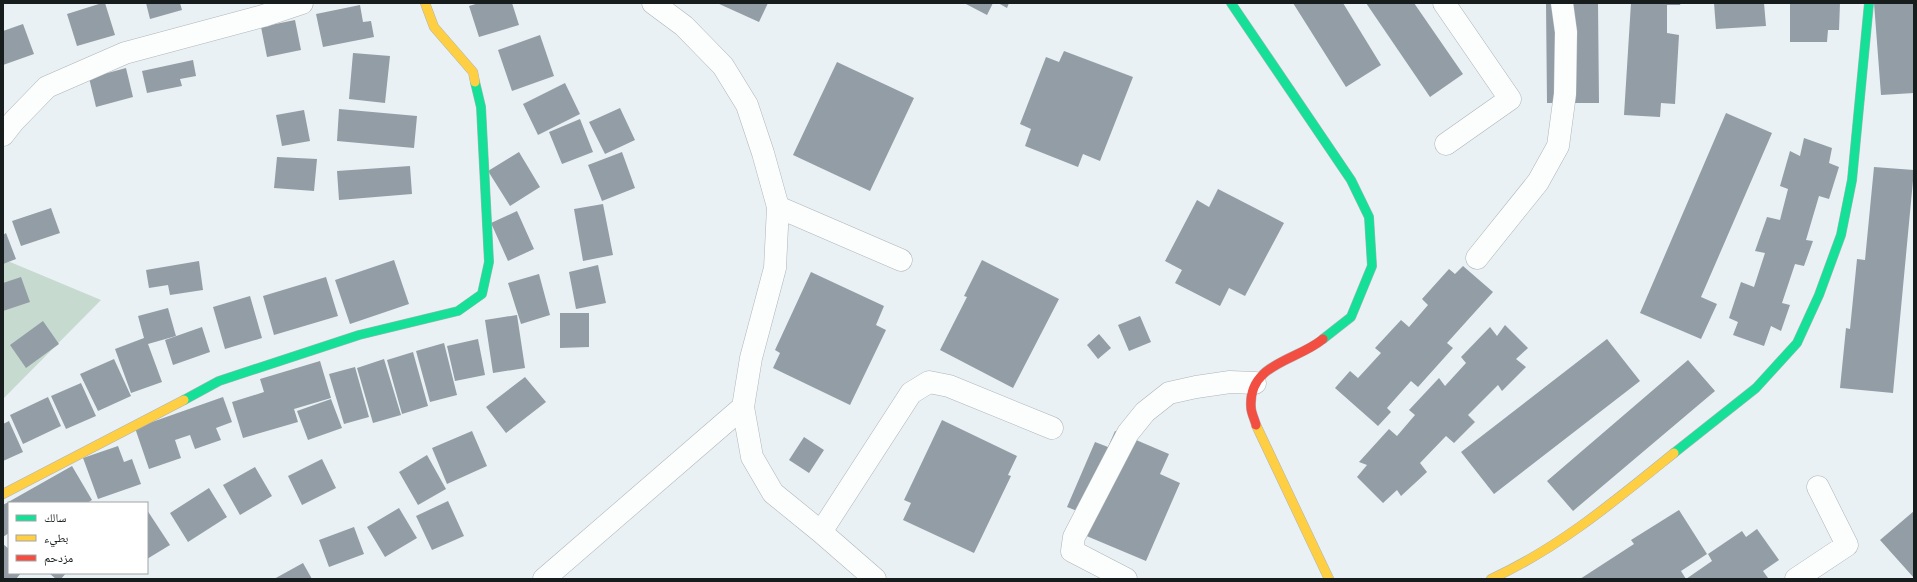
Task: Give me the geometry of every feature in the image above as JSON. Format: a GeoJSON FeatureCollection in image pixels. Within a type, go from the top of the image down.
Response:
{"type":"FeatureCollection","features":[{"type":"Feature","properties":{"kind":"street"},"geometry":{"type":"LineString","coordinates":[[3,135],[14,121],[47,87],[125,53],[263,16],[302,3]]}},
{"type":"Feature","properties":{"kind":"street"},"geometry":{"type":"LineString","coordinates":[[3,494],[219,380],[359,335],[458,311],[482,294],[489,262],[481,107],[473,72],[434,27],[425,3]]}},
{"type":"Feature","properties":{"kind":"street"},"geometry":{"type":"LineString","coordinates":[[654,3],[684,26],[727,72],[746,105],[763,153],[778,207],[775,268],[751,358],[743,408],[752,457],[773,493],[875,579]]}},
{"type":"Feature","properties":{"kind":"street"},"geometry":{"type":"LineString","coordinates":[[1231,3],[1351,180],[1368,217],[1372,266],[1351,317],[1315,346],[1273,365],[1255,383],[1251,407],[1257,428],[1328,579]]}},
{"type":"Feature","properties":{"kind":"street"},"geometry":{"type":"LineString","coordinates":[[1444,3],[1510,100],[1446,144]]}},
{"type":"Feature","properties":{"kind":"street"},"geometry":{"type":"LineString","coordinates":[[1477,258],[1538,182],[1558,146],[1565,94],[1566,32],[1562,3]]}},
{"type":"Feature","properties":{"kind":"street"},"geometry":{"type":"LineString","coordinates":[[1491,579],[1513,569],[1583,526],[1756,388],[1797,343],[1820,295],[1841,234],[1852,180],[1869,3]]}},
{"type":"Feature","properties":{"kind":"street"},"geometry":{"type":"LineString","coordinates":[[778,207],[901,260]]}},
{"type":"Feature","properties":{"kind":"street"},"geometry":{"type":"LineString","coordinates":[[821,532],[911,394],[929,382],[949,386],[1052,428]]}},
{"type":"Feature","properties":{"kind":"street"},"geometry":{"type":"LineString","coordinates":[[1126,579],[1072,551],[1074,537],[1128,433],[1145,412],[1169,393],[1230,382],[1255,383]]}},
{"type":"Feature","properties":{"kind":"street"},"geometry":{"type":"LineString","coordinates":[[544,579],[743,408]]}},
{"type":"Feature","properties":{"kind":"street"},"geometry":{"type":"LineString","coordinates":[[1796,579],[1847,545],[1818,487]]}},
{"type":"Feature","properties":{"kind":"green space"},"geometry":{"type":"Polygon","coordinates":[[[3,259],[101,300],[3,399],[3,259]]]}},
{"type":"Feature","properties":{"kind":"building"},"geometry":{"type":"Polygon","coordinates":[[[105,3],[115,35],[77,46],[67,14],[105,3]]]}},
{"type":"Feature","properties":{"kind":"building"},"geometry":{"type":"Polygon","coordinates":[[[146,3],[180,3],[182,10],[150,19],[146,3]]]}},
{"type":"Feature","properties":{"kind":"building"},"geometry":{"type":"Polygon","coordinates":[[[479,3],[512,3],[519,25],[479,37],[469,6],[479,3]]]}},
{"type":"Feature","properties":{"kind":"building"},"geometry":{"type":"Polygon","coordinates":[[[717,3],[768,3],[759,22],[717,3]]]}},
{"type":"Feature","properties":{"kind":"building"},"geometry":{"type":"Polygon","coordinates":[[[964,3],[993,3],[987,15],[964,3]]]}},
{"type":"Feature","properties":{"kind":"building"},"geometry":{"type":"Polygon","coordinates":[[[998,3],[1009,3],[1007,8],[998,3]]]}},
{"type":"Feature","properties":{"kind":"building"},"geometry":{"type":"Polygon","coordinates":[[[1293,3],[1343,3],[1381,65],[1346,87],[1293,3]]]}},
{"type":"Feature","properties":{"kind":"building"},"geometry":{"type":"Polygon","coordinates":[[[1366,3],[1414,3],[1463,74],[1430,97],[1366,3]]]}},
{"type":"Feature","properties":{"kind":"building"},"geometry":{"type":"Polygon","coordinates":[[[1546,3],[1598,3],[1599,103],[1547,103],[1546,3]]]}},
{"type":"Feature","properties":{"kind":"building"},"geometry":{"type":"Polygon","coordinates":[[[1631,3],[1681,3],[1680,5],[1667,5],[1667,33],[1679,35],[1675,104],[1661,103],[1660,117],[1624,115],[1631,3]]]}},
{"type":"Feature","properties":{"kind":"building"},"geometry":{"type":"Polygon","coordinates":[[[1714,3],[1764,3],[1766,26],[1716,29],[1714,3]]]}},
{"type":"Feature","properties":{"kind":"building"},"geometry":{"type":"Polygon","coordinates":[[[1790,3],[1840,3],[1839,30],[1828,30],[1827,42],[1790,42],[1790,3]]]}},
{"type":"Feature","properties":{"kind":"building"},"geometry":{"type":"Polygon","coordinates":[[[1874,3],[1914,3],[1914,93],[1881,95],[1874,3]]]}},
{"type":"Feature","properties":{"kind":"building"},"geometry":{"type":"Polygon","coordinates":[[[360,5],[363,22],[371,21],[374,37],[323,47],[316,14],[360,5]]]}},
{"type":"Feature","properties":{"kind":"building"},"geometry":{"type":"Polygon","coordinates":[[[295,20],[301,50],[267,57],[261,27],[295,20]]]}},
{"type":"Feature","properties":{"kind":"building"},"geometry":{"type":"Polygon","coordinates":[[[23,24],[34,54],[3,65],[3,31],[23,24]]]}},
{"type":"Feature","properties":{"kind":"building"},"geometry":{"type":"Polygon","coordinates":[[[540,35],[554,76],[512,91],[498,50],[540,35]]]}},
{"type":"Feature","properties":{"kind":"building"},"geometry":{"type":"Polygon","coordinates":[[[1064,51],[1133,77],[1100,161],[1083,154],[1078,167],[1025,146],[1031,129],[1020,124],[1046,57],[1059,62],[1064,51]]]}},
{"type":"Feature","properties":{"kind":"building"},"geometry":{"type":"Polygon","coordinates":[[[353,53],[390,56],[385,103],[349,99],[353,53]]]}},
{"type":"Feature","properties":{"kind":"building"},"geometry":{"type":"Polygon","coordinates":[[[193,60],[196,76],[180,79],[182,86],[147,93],[142,71],[193,60]]]}},
{"type":"Feature","properties":{"kind":"building"},"geometry":{"type":"Polygon","coordinates":[[[837,62],[914,98],[870,191],[793,155],[837,62]]]}},
{"type":"Feature","properties":{"kind":"building"},"geometry":{"type":"Polygon","coordinates":[[[126,68],[133,97],[96,107],[89,78],[126,68]]]}},
{"type":"Feature","properties":{"kind":"building"},"geometry":{"type":"Polygon","coordinates":[[[565,83],[580,114],[538,135],[523,104],[565,83]]]}},
{"type":"Feature","properties":{"kind":"building"},"geometry":{"type":"Polygon","coordinates":[[[620,108],[635,140],[605,154],[589,122],[620,108]]]}},
{"type":"Feature","properties":{"kind":"building"},"geometry":{"type":"Polygon","coordinates":[[[339,109],[417,116],[414,148],[337,141],[339,109]]]}},
{"type":"Feature","properties":{"kind":"building"},"geometry":{"type":"Polygon","coordinates":[[[304,110],[310,141],[282,146],[276,115],[304,110]]]}},
{"type":"Feature","properties":{"kind":"building"},"geometry":{"type":"Polygon","coordinates":[[[1726,113],[1772,133],[1701,297],[1717,304],[1701,339],[1640,313],[1726,113]]]}},
{"type":"Feature","properties":{"kind":"building"},"geometry":{"type":"Polygon","coordinates":[[[580,119],[593,152],[562,164],[549,132],[580,119]]]}},
{"type":"Feature","properties":{"kind":"building"},"geometry":{"type":"Polygon","coordinates":[[[1804,138],[1832,148],[1829,163],[1839,167],[1829,199],[1819,196],[1806,240],[1813,241],[1804,266],[1795,264],[1782,303],[1790,305],[1781,331],[1771,326],[1764,346],[1733,335],[1738,322],[1729,318],[1741,282],[1754,287],[1765,253],[1755,251],[1767,217],[1780,220],[1788,189],[1780,186],[1790,151],[1800,156],[1804,138]]]}},
{"type":"Feature","properties":{"kind":"building"},"geometry":{"type":"Polygon","coordinates":[[[519,152],[540,187],[510,206],[488,171],[519,152]]]}},
{"type":"Feature","properties":{"kind":"building"},"geometry":{"type":"Polygon","coordinates":[[[622,152],[635,188],[602,201],[588,165],[622,152]]]}},
{"type":"Feature","properties":{"kind":"building"},"geometry":{"type":"Polygon","coordinates":[[[277,157],[317,159],[314,191],[274,188],[277,157]]]}},
{"type":"Feature","properties":{"kind":"building"},"geometry":{"type":"Polygon","coordinates":[[[410,166],[412,194],[339,200],[337,171],[410,166]]]}},
{"type":"Feature","properties":{"kind":"building"},"geometry":{"type":"Polygon","coordinates":[[[1874,167],[1914,170],[1893,393],[1840,388],[1846,328],[1850,329],[1857,259],[1865,260],[1874,167]]]}},
{"type":"Feature","properties":{"kind":"building"},"geometry":{"type":"Polygon","coordinates":[[[1218,189],[1284,223],[1245,296],[1229,288],[1220,306],[1175,283],[1182,270],[1165,261],[1197,200],[1209,207],[1218,189]]]}},
{"type":"Feature","properties":{"kind":"building"},"geometry":{"type":"Polygon","coordinates":[[[603,204],[613,255],[583,261],[574,209],[603,204]]]}},
{"type":"Feature","properties":{"kind":"building"},"geometry":{"type":"Polygon","coordinates":[[[51,208],[60,233],[21,246],[12,221],[51,208]]]}},
{"type":"Feature","properties":{"kind":"building"},"geometry":{"type":"Polygon","coordinates":[[[517,211],[534,249],[508,261],[491,223],[517,211]]]}},
{"type":"Feature","properties":{"kind":"building"},"geometry":{"type":"Polygon","coordinates":[[[6,233],[16,259],[3,264],[3,235],[6,233]]]}},
{"type":"Feature","properties":{"kind":"building"},"geometry":{"type":"Polygon","coordinates":[[[394,260],[409,304],[350,324],[335,280],[394,260]]]}},
{"type":"Feature","properties":{"kind":"building"},"geometry":{"type":"Polygon","coordinates":[[[982,260],[1059,299],[1013,388],[940,350],[967,297],[964,296],[982,260]]]}},
{"type":"Feature","properties":{"kind":"building"},"geometry":{"type":"Polygon","coordinates":[[[199,261],[203,290],[170,295],[168,285],[149,288],[146,270],[199,261]]]}},
{"type":"Feature","properties":{"kind":"building"},"geometry":{"type":"Polygon","coordinates":[[[598,265],[606,303],[576,309],[569,272],[598,265]]]}},
{"type":"Feature","properties":{"kind":"building"},"geometry":{"type":"Polygon","coordinates":[[[1463,266],[1493,292],[1447,343],[1453,348],[1418,387],[1411,381],[1387,408],[1391,412],[1378,426],[1335,388],[1350,371],[1358,378],[1381,353],[1375,348],[1401,320],[1409,327],[1428,305],[1422,299],[1449,269],[1455,274],[1463,266]]]}},
{"type":"Feature","properties":{"kind":"building"},"geometry":{"type":"Polygon","coordinates":[[[811,272],[884,306],[876,325],[886,330],[850,405],[773,368],[780,353],[775,350],[811,272]]]}},
{"type":"Feature","properties":{"kind":"building"},"geometry":{"type":"Polygon","coordinates":[[[539,274],[550,315],[521,324],[508,283],[539,274]]]}},
{"type":"Feature","properties":{"kind":"building"},"geometry":{"type":"Polygon","coordinates":[[[21,277],[30,302],[3,311],[3,283],[21,277]]]}},
{"type":"Feature","properties":{"kind":"building"},"geometry":{"type":"Polygon","coordinates":[[[326,277],[338,316],[274,335],[263,296],[326,277]]]}},
{"type":"Feature","properties":{"kind":"building"},"geometry":{"type":"Polygon","coordinates":[[[250,296],[262,338],[225,349],[213,307],[250,296]]]}},
{"type":"Feature","properties":{"kind":"building"},"geometry":{"type":"Polygon","coordinates":[[[168,308],[176,336],[148,344],[162,382],[131,393],[115,349],[144,338],[138,316],[168,308]]]}},
{"type":"Feature","properties":{"kind":"building"},"geometry":{"type":"Polygon","coordinates":[[[560,313],[589,313],[589,347],[560,348],[560,313]]]}},
{"type":"Feature","properties":{"kind":"building"},"geometry":{"type":"Polygon","coordinates":[[[517,315],[525,368],[493,373],[485,320],[517,315]]]}},
{"type":"Feature","properties":{"kind":"building"},"geometry":{"type":"Polygon","coordinates":[[[1140,316],[1151,342],[1129,351],[1118,325],[1140,316]]]}},
{"type":"Feature","properties":{"kind":"building"},"geometry":{"type":"Polygon","coordinates":[[[43,321],[59,344],[26,368],[10,345],[43,321]]]}},
{"type":"Feature","properties":{"kind":"building"},"geometry":{"type":"Polygon","coordinates":[[[1505,325],[1528,348],[1516,359],[1526,367],[1502,391],[1498,385],[1468,415],[1475,422],[1454,443],[1446,436],[1420,463],[1427,472],[1401,496],[1397,490],[1383,503],[1357,477],[1367,465],[1359,462],[1389,429],[1397,436],[1415,415],[1409,410],[1439,378],[1445,386],[1466,363],[1461,357],[1490,327],[1497,336],[1505,325]]]}},
{"type":"Feature","properties":{"kind":"building"},"geometry":{"type":"Polygon","coordinates":[[[202,327],[210,352],[173,365],[165,340],[202,327]]]}},
{"type":"Feature","properties":{"kind":"building"},"geometry":{"type":"Polygon","coordinates":[[[1099,334],[1111,348],[1098,359],[1087,345],[1099,334]]]}},
{"type":"Feature","properties":{"kind":"building"},"geometry":{"type":"Polygon","coordinates":[[[478,339],[485,375],[455,381],[447,346],[478,339]]]}},
{"type":"Feature","properties":{"kind":"building"},"geometry":{"type":"Polygon","coordinates":[[[1607,339],[1640,381],[1494,494],[1461,452],[1607,339]]]}},
{"type":"Feature","properties":{"kind":"building"},"geometry":{"type":"Polygon","coordinates":[[[444,343],[457,395],[430,402],[416,351],[444,343]]]}},
{"type":"Feature","properties":{"kind":"building"},"geometry":{"type":"Polygon","coordinates":[[[413,352],[428,406],[402,414],[387,360],[413,352]]]}},
{"type":"Feature","properties":{"kind":"building"},"geometry":{"type":"Polygon","coordinates":[[[114,359],[131,396],[98,411],[80,374],[114,359]]]}},
{"type":"Feature","properties":{"kind":"building"},"geometry":{"type":"Polygon","coordinates":[[[384,359],[401,415],[373,423],[357,368],[384,359]]]}},
{"type":"Feature","properties":{"kind":"building"},"geometry":{"type":"Polygon","coordinates":[[[1688,360],[1715,391],[1573,511],[1547,481],[1688,360]]]}},
{"type":"Feature","properties":{"kind":"building"},"geometry":{"type":"Polygon","coordinates":[[[320,361],[331,398],[294,409],[298,422],[243,438],[232,402],[264,392],[260,379],[320,361]]]}},
{"type":"Feature","properties":{"kind":"building"},"geometry":{"type":"Polygon","coordinates":[[[355,367],[369,417],[344,424],[329,374],[355,367]]]}},
{"type":"Feature","properties":{"kind":"building"},"geometry":{"type":"Polygon","coordinates":[[[525,377],[546,402],[506,433],[486,407],[525,377]]]}},
{"type":"Feature","properties":{"kind":"building"},"geometry":{"type":"Polygon","coordinates":[[[81,383],[96,416],[66,429],[51,396],[81,383]]]}},
{"type":"Feature","properties":{"kind":"building"},"geometry":{"type":"Polygon","coordinates":[[[48,397],[61,426],[23,444],[10,415],[48,397]]]}},
{"type":"Feature","properties":{"kind":"building"},"geometry":{"type":"Polygon","coordinates":[[[223,397],[232,422],[216,428],[221,440],[195,449],[190,435],[175,440],[181,458],[149,469],[135,428],[223,397]]]}},
{"type":"Feature","properties":{"kind":"building"},"geometry":{"type":"Polygon","coordinates":[[[331,399],[342,428],[308,440],[297,411],[331,399]]]}},
{"type":"Feature","properties":{"kind":"building"},"geometry":{"type":"Polygon","coordinates":[[[942,420],[1017,456],[1008,475],[1011,476],[974,553],[903,520],[911,503],[904,500],[942,420]]]}},
{"type":"Feature","properties":{"kind":"building"},"geometry":{"type":"Polygon","coordinates":[[[9,421],[23,452],[3,461],[3,424],[9,421]]]}},
{"type":"Feature","properties":{"kind":"building"},"geometry":{"type":"Polygon","coordinates":[[[472,431],[487,466],[447,484],[432,448],[472,431]]]}},
{"type":"Feature","properties":{"kind":"building"},"geometry":{"type":"Polygon","coordinates":[[[1115,431],[1169,454],[1160,474],[1180,483],[1146,561],[1077,532],[1085,514],[1067,507],[1095,442],[1108,447],[1115,431]]]}},
{"type":"Feature","properties":{"kind":"building"},"geometry":{"type":"Polygon","coordinates":[[[804,437],[824,450],[809,473],[789,460],[804,437]]]}},
{"type":"Feature","properties":{"kind":"building"},"geometry":{"type":"Polygon","coordinates":[[[118,446],[124,462],[132,459],[141,484],[98,499],[83,458],[118,446]]]}},
{"type":"Feature","properties":{"kind":"building"},"geometry":{"type":"Polygon","coordinates":[[[427,455],[446,489],[418,505],[399,472],[427,455]]]}},
{"type":"Feature","properties":{"kind":"building"},"geometry":{"type":"Polygon","coordinates":[[[322,459],[336,488],[302,505],[288,476],[322,459]]]}},
{"type":"Feature","properties":{"kind":"building"},"geometry":{"type":"Polygon","coordinates":[[[72,466],[92,500],[89,502],[8,502],[72,466]]]}},
{"type":"Feature","properties":{"kind":"building"},"geometry":{"type":"Polygon","coordinates":[[[255,467],[272,496],[240,515],[223,485],[255,467]]]}},
{"type":"Feature","properties":{"kind":"building"},"geometry":{"type":"Polygon","coordinates":[[[209,488],[227,517],[188,542],[170,513],[209,488]]]}},
{"type":"Feature","properties":{"kind":"building"},"geometry":{"type":"Polygon","coordinates":[[[448,501],[464,536],[432,550],[416,516],[448,501]]]}},
{"type":"Feature","properties":{"kind":"building"},"geometry":{"type":"Polygon","coordinates":[[[8,502],[8,534],[3,537],[3,505],[8,502]]]}},
{"type":"Feature","properties":{"kind":"building"},"geometry":{"type":"Polygon","coordinates":[[[399,508],[417,538],[385,557],[367,527],[399,508]]]}},
{"type":"Feature","properties":{"kind":"building"},"geometry":{"type":"Polygon","coordinates":[[[1679,510],[1707,554],[1681,571],[1686,579],[1580,579],[1634,544],[1631,540],[1679,510]]]}},
{"type":"Feature","properties":{"kind":"building"},"geometry":{"type":"Polygon","coordinates":[[[1914,511],[1914,578],[1880,540],[1914,511]]]}},
{"type":"Feature","properties":{"kind":"building"},"geometry":{"type":"Polygon","coordinates":[[[148,512],[170,545],[148,558],[148,512]]]}},
{"type":"Feature","properties":{"kind":"building"},"geometry":{"type":"Polygon","coordinates":[[[354,527],[364,554],[329,567],[319,540],[354,527]]]}},
{"type":"Feature","properties":{"kind":"building"},"geometry":{"type":"Polygon","coordinates":[[[1757,529],[1779,560],[1763,571],[1768,578],[1766,579],[1686,579],[1712,561],[1708,554],[1742,531],[1746,537],[1757,529]]]}},
{"type":"Feature","properties":{"kind":"building"},"geometry":{"type":"Polygon","coordinates":[[[3,544],[8,548],[8,574],[20,574],[16,579],[3,579],[3,544]]]}},
{"type":"Feature","properties":{"kind":"building"},"geometry":{"type":"Polygon","coordinates":[[[303,563],[312,579],[274,579],[303,563]]]}},
{"type":"Feature","properties":{"kind":"building"},"geometry":{"type":"Polygon","coordinates":[[[50,574],[65,574],[61,579],[56,579],[50,574]]]}},
{"type":"Feature","properties":{"kind":"traffic: fast"},"geometry":{"type":"LineString","coordinates":[[1231,3],[1351,180],[1369,217],[1372,266],[1351,317],[1323,339]]}},
{"type":"Feature","properties":{"kind":"traffic: fast"},"geometry":{"type":"LineString","coordinates":[[1674,453],[1756,388],[1797,343],[1819,295],[1841,235],[1852,180],[1869,3]]}},
{"type":"Feature","properties":{"kind":"traffic: fast"},"geometry":{"type":"LineString","coordinates":[[184,400],[219,381],[359,335],[458,311],[482,294],[489,262],[481,107],[475,82]]}},
{"type":"Feature","properties":{"kind":"traffic: slow"},"geometry":{"type":"LineString","coordinates":[[425,3],[434,27],[473,72],[475,82]]}},
{"type":"Feature","properties":{"kind":"traffic: slow"},"geometry":{"type":"LineString","coordinates":[[3,494],[184,400]]}},
{"type":"Feature","properties":{"kind":"traffic: slow"},"geometry":{"type":"LineString","coordinates":[[1256,425],[1329,579]]}},
{"type":"Feature","properties":{"kind":"traffic: slow"},"geometry":{"type":"LineString","coordinates":[[1491,579],[1516,567],[1563,538],[1609,505],[1674,453]]}},
{"type":"Feature","properties":{"kind":"traffic: jam"},"geometry":{"type":"LineString","coordinates":[[1256,425],[1251,407],[1252,392],[1257,381],[1276,365],[1323,339]]}}]}
